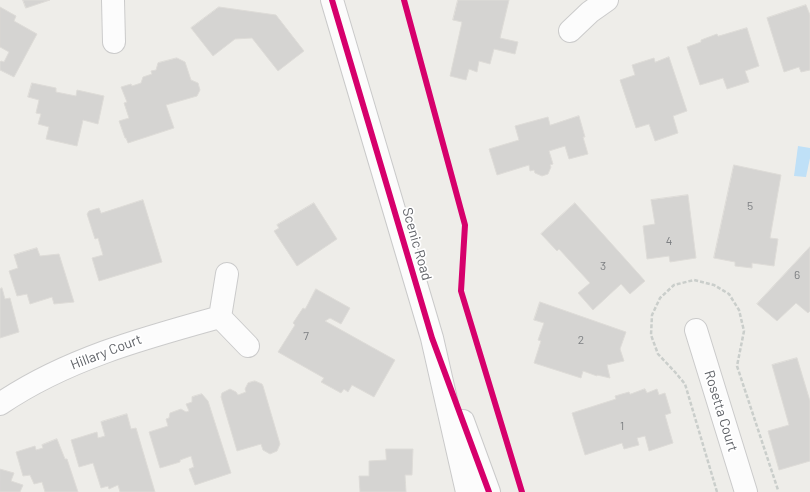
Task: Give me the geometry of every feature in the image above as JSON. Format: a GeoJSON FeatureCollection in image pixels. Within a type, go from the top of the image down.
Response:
{"type":"FeatureCollection","features":[{"type":"Feature","properties":{"kind":"main road"},"geometry":{"type":"LineString","coordinates":[[113,0],[114,42]]}},
{"type":"Feature","properties":{"kind":"main road","name":"Scenic Road"},"geometry":{"type":"LineString","coordinates":[[332,0],[432,338],[467,492]]}},
{"type":"Feature","properties":{"kind":"main road"},"geometry":{"type":"LineString","coordinates":[[570,31],[590,12],[607,0]]}},
{"type":"Feature","properties":{"kind":"main road"},"geometry":{"type":"LineString","coordinates":[[227,274],[220,317],[248,346]]}},
{"type":"Feature","properties":{"kind":"main road","name":"Hillary Court"},"geometry":{"type":"LineString","coordinates":[[0,404],[50,374],[74,364],[147,337],[220,317]]}},
{"type":"Feature","properties":{"kind":"main road","name":"Rosetta Court"},"geometry":{"type":"LineString","coordinates":[[696,330],[746,492]]}},
{"type":"Feature","properties":{"kind":"main road","name":"Scenic Road"},"geometry":{"type":"LineString","coordinates":[[432,338],[489,492]]}},
{"type":"Feature","properties":{"kind":"water"},"geometry":{"type":"Polygon","coordinates":[[[798,146],[810,148],[810,158],[806,177],[794,176],[798,146]]]}},
{"type":"Feature","properties":{"kind":"building"},"geometry":{"type":"Polygon","coordinates":[[[23,0],[50,0],[26,8],[23,0]]]}},
{"type":"Feature","properties":{"kind":"building"},"geometry":{"type":"Polygon","coordinates":[[[458,0],[509,0],[500,38],[518,42],[515,54],[494,49],[490,64],[479,61],[477,72],[469,69],[466,80],[450,76],[462,22],[453,20],[458,0]]]}},
{"type":"Feature","properties":{"kind":"building"},"geometry":{"type":"Polygon","coordinates":[[[806,5],[810,15],[810,70],[801,72],[799,67],[784,72],[767,18],[806,5]]]}},
{"type":"Feature","properties":{"kind":"building"},"geometry":{"type":"Polygon","coordinates":[[[0,7],[16,16],[14,21],[37,34],[14,77],[0,70],[0,62],[4,62],[9,52],[0,47],[0,7]]]}},
{"type":"Feature","properties":{"kind":"building"},"geometry":{"type":"Polygon","coordinates":[[[219,7],[276,15],[304,51],[278,71],[252,38],[235,39],[213,56],[191,28],[219,7]]]}},
{"type":"Feature","properties":{"kind":"building"},"geometry":{"type":"Polygon","coordinates":[[[747,28],[759,66],[745,71],[749,82],[727,89],[723,78],[700,85],[687,47],[717,34],[718,36],[747,28]]]}},
{"type":"Feature","properties":{"kind":"building"},"geometry":{"type":"Polygon","coordinates":[[[669,57],[687,111],[673,116],[678,133],[655,141],[649,124],[636,128],[620,80],[635,75],[632,65],[654,58],[655,62],[669,57]]]}},
{"type":"Feature","properties":{"kind":"building"},"geometry":{"type":"Polygon","coordinates":[[[177,58],[185,62],[191,80],[198,83],[200,90],[197,96],[166,105],[174,128],[128,143],[119,121],[129,118],[124,103],[127,102],[121,87],[141,83],[143,77],[152,74],[151,71],[156,70],[158,63],[177,58]]]}},
{"type":"Feature","properties":{"kind":"building"},"geometry":{"type":"Polygon","coordinates":[[[32,83],[56,88],[56,92],[76,96],[77,90],[104,96],[98,124],[83,120],[77,146],[46,139],[49,127],[38,124],[41,114],[36,113],[39,100],[28,97],[32,83]]]}},
{"type":"Feature","properties":{"kind":"building"},"geometry":{"type":"Polygon","coordinates":[[[579,116],[588,154],[569,159],[565,146],[549,151],[553,164],[550,165],[551,167],[548,174],[542,176],[535,173],[534,170],[530,171],[529,165],[497,175],[489,149],[519,140],[515,126],[548,117],[550,125],[579,116]]]}},
{"type":"Feature","properties":{"kind":"building"},"geometry":{"type":"Polygon","coordinates":[[[734,165],[781,175],[770,238],[778,239],[774,266],[752,263],[752,268],[735,266],[735,262],[714,258],[734,165]]]}},
{"type":"Feature","properties":{"kind":"building"},"geometry":{"type":"Polygon","coordinates":[[[688,195],[696,258],[670,262],[669,256],[647,259],[643,226],[655,224],[651,200],[688,195]]]}},
{"type":"Feature","properties":{"kind":"building"},"geometry":{"type":"Polygon","coordinates":[[[143,200],[162,262],[99,281],[92,258],[103,255],[98,238],[95,239],[87,214],[89,211],[99,208],[101,213],[143,200]]]}},
{"type":"Feature","properties":{"kind":"building"},"geometry":{"type":"Polygon","coordinates":[[[314,203],[337,239],[297,266],[274,231],[279,228],[277,225],[314,203]]]}},
{"type":"Feature","properties":{"kind":"building"},"geometry":{"type":"Polygon","coordinates":[[[575,203],[645,281],[630,294],[621,284],[593,310],[578,293],[590,283],[559,249],[557,251],[541,234],[575,203]]]}},
{"type":"Feature","properties":{"kind":"building"},"geometry":{"type":"Polygon","coordinates":[[[810,247],[810,311],[808,313],[796,303],[777,321],[757,304],[810,247]]]}},
{"type":"Feature","properties":{"kind":"building"},"geometry":{"type":"Polygon","coordinates":[[[37,248],[40,256],[59,254],[74,302],[54,304],[52,297],[30,304],[27,294],[17,296],[9,271],[18,268],[14,255],[37,248]]]}},
{"type":"Feature","properties":{"kind":"building"},"geometry":{"type":"Polygon","coordinates":[[[2,288],[5,299],[10,298],[19,332],[0,338],[0,289],[2,288]]]}},
{"type":"Feature","properties":{"kind":"building"},"geometry":{"type":"Polygon","coordinates":[[[316,289],[350,308],[341,324],[330,318],[325,321],[395,360],[374,397],[352,385],[348,392],[344,389],[341,393],[321,382],[324,378],[278,352],[295,325],[293,323],[303,308],[305,309],[316,289]]]}},
{"type":"Feature","properties":{"kind":"building"},"geometry":{"type":"Polygon","coordinates":[[[540,302],[626,332],[620,349],[624,361],[607,365],[610,378],[597,376],[583,371],[581,378],[534,363],[541,341],[538,340],[544,323],[534,320],[540,302]]]}},
{"type":"Feature","properties":{"kind":"building"},"geometry":{"type":"Polygon","coordinates":[[[797,358],[810,401],[810,461],[779,470],[768,431],[789,425],[772,365],[797,358]]]}},
{"type":"Feature","properties":{"kind":"building"},"geometry":{"type":"Polygon","coordinates":[[[255,381],[263,386],[280,444],[277,451],[270,454],[263,450],[261,444],[237,451],[221,397],[222,393],[230,389],[238,395],[246,392],[245,389],[248,383],[255,381]]]}},
{"type":"Feature","properties":{"kind":"building"},"geometry":{"type":"Polygon","coordinates":[[[645,389],[647,393],[657,389],[659,395],[665,393],[671,413],[665,415],[673,443],[649,451],[645,436],[637,438],[639,445],[624,449],[622,443],[585,455],[572,413],[616,399],[615,396],[629,392],[630,394],[645,389]]]}},
{"type":"Feature","properties":{"kind":"building"},"geometry":{"type":"Polygon","coordinates":[[[202,394],[208,401],[231,473],[195,485],[189,469],[194,467],[191,456],[180,460],[180,462],[160,468],[149,432],[168,426],[166,419],[169,418],[170,413],[181,409],[186,412],[189,411],[186,404],[192,402],[192,397],[202,394]]]}},
{"type":"Feature","properties":{"kind":"building"},"geometry":{"type":"Polygon","coordinates":[[[127,414],[131,429],[136,428],[155,492],[120,492],[118,485],[109,489],[108,486],[101,488],[93,463],[79,467],[71,440],[97,432],[98,438],[105,436],[101,422],[127,414]]]}},
{"type":"Feature","properties":{"kind":"building"},"geometry":{"type":"Polygon","coordinates":[[[57,439],[65,459],[67,459],[78,492],[45,492],[42,482],[34,484],[30,475],[23,476],[16,452],[35,446],[36,450],[43,448],[42,445],[57,439]]]}},
{"type":"Feature","properties":{"kind":"building"},"geometry":{"type":"Polygon","coordinates":[[[386,449],[413,449],[412,475],[405,475],[406,492],[360,492],[359,476],[369,476],[369,461],[386,460],[386,449]]]}},
{"type":"Feature","properties":{"kind":"building"},"geometry":{"type":"Polygon","coordinates":[[[0,469],[14,473],[11,481],[23,485],[20,492],[0,492],[0,469]]]}},
{"type":"Feature","properties":{"kind":"cycle path"},"geometry":{"type":"LineString","coordinates":[[332,0],[432,338],[489,492]]}},
{"type":"Feature","properties":{"kind":"cycle path"},"geometry":{"type":"LineString","coordinates":[[404,0],[465,225],[461,291],[522,492]]}}]}
